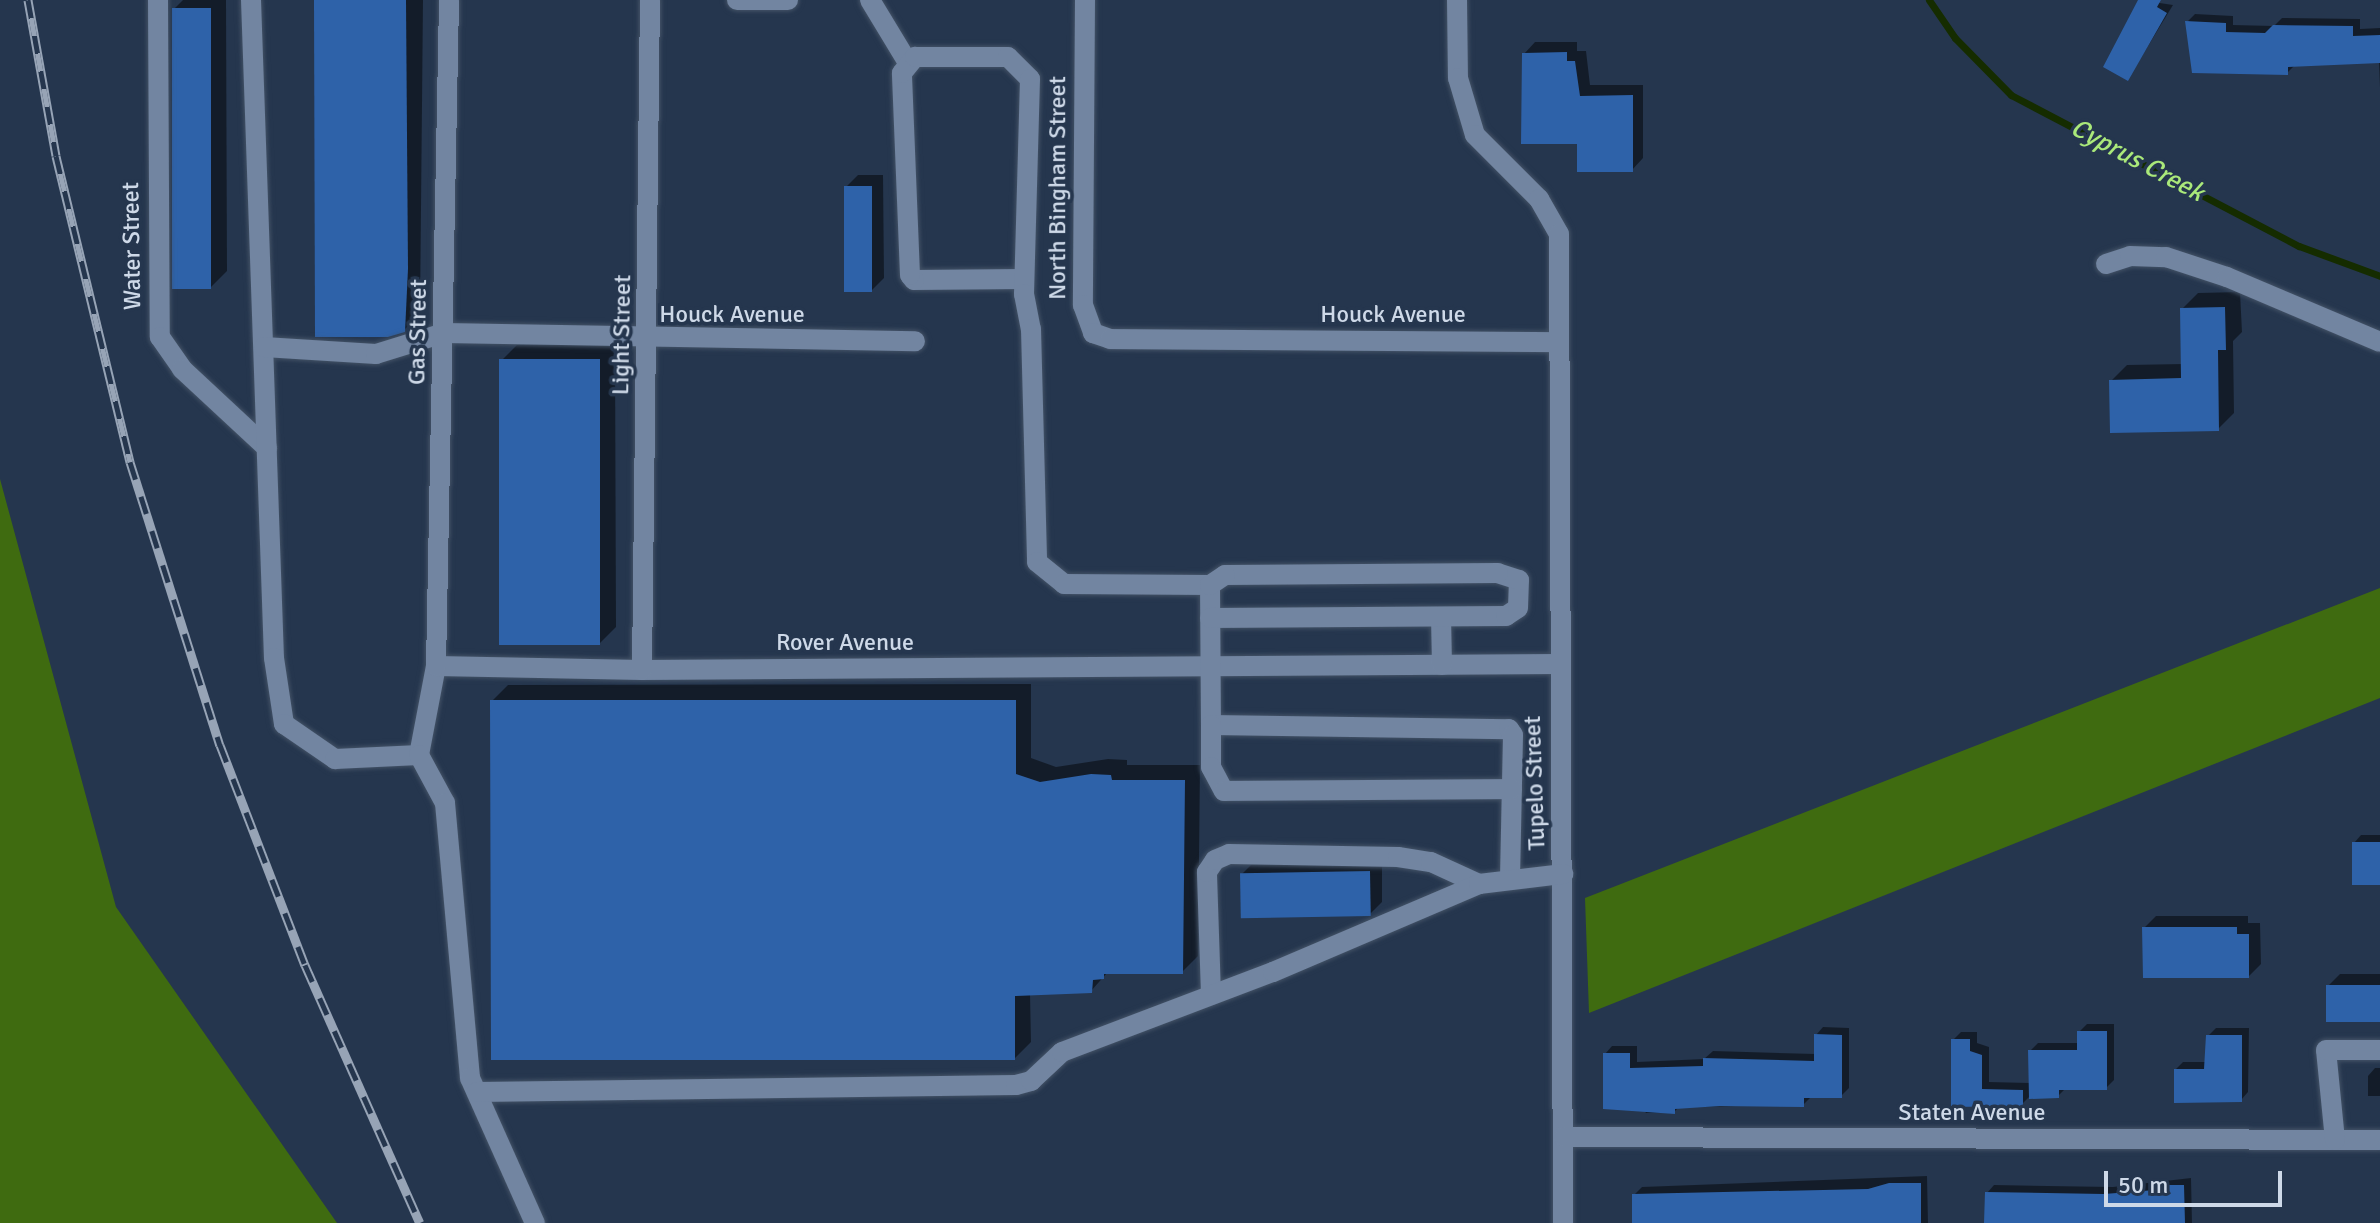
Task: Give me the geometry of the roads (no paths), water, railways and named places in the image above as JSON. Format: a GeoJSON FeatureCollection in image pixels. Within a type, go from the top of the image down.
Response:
{"type":"FeatureCollection","features":[{"type":"Feature","properties":{"kind":"street","name":"Water Street"},"geometry":{"type":"LineString","coordinates":[[158,0],[160,337],[182,369],[267,448]]}},
{"type":"Feature","properties":{"kind":"street"},"geometry":{"type":"LineString","coordinates":[[251,0],[274,658],[284,724],[335,759],[419,755]]}},
{"type":"Feature","properties":{"kind":"street","name":"Gas Street"},"geometry":{"type":"LineString","coordinates":[[436,666],[449,0]]}},
{"type":"Feature","properties":{"kind":"street","name":"Light Street"},"geometry":{"type":"LineString","coordinates":[[642,670],[650,0]]}},
{"type":"Feature","properties":{"kind":"street"},"geometry":{"type":"LineString","coordinates":[[737,0],[788,0]]}},
{"type":"Feature","properties":{"kind":"street"},"geometry":{"type":"LineString","coordinates":[[870,0],[907,61]]}},
{"type":"Feature","properties":{"kind":"street","name":"North Bingham Street"},"geometry":{"type":"LineString","coordinates":[[1085,0],[1084,315],[1101,338],[1132,340]]}},
{"type":"Feature","properties":{"kind":"street","name":"Tupelo Street"},"geometry":{"type":"LineString","coordinates":[[1457,0],[1458,78],[1475,135],[1539,199],[1559,234],[1558,664],[1563,874],[1563,1223]]}},
{"type":"Feature","properties":{"kind":"street"},"geometry":{"type":"LineString","coordinates":[[1024,279],[914,280],[902,73],[907,61],[915,57],[1008,57],[1030,79],[1024,279],[1031,329],[1037,562],[1064,584],[1210,585],[1225,575],[1498,573],[1519,580],[1515,614],[1210,618]]}},
{"type":"Feature","properties":{"kind":"street"},"geometry":{"type":"LineString","coordinates":[[2106,264],[2130,256],[2166,257],[2242,283],[2380,342]]}},
{"type":"Feature","properties":{"kind":"street","name":"Houck Avenue"},"geometry":{"type":"LineString","coordinates":[[264,347],[376,354],[444,333],[648,340],[915,341]]}},
{"type":"Feature","properties":{"kind":"street","name":"Houck Avenue"},"geometry":{"type":"LineString","coordinates":[[1132,340],[1558,342]]}},
{"type":"Feature","properties":{"kind":"street"},"geometry":{"type":"LineString","coordinates":[[1210,585],[1211,767],[1224,791],[1512,789]]}},
{"type":"Feature","properties":{"kind":"street"},"geometry":{"type":"LineString","coordinates":[[1441,617],[1442,665]]}},
{"type":"Feature","properties":{"kind":"street","name":"Rover Avenue"},"geometry":{"type":"LineString","coordinates":[[436,666],[642,670],[1558,664]]}},
{"type":"Feature","properties":{"kind":"street"},"geometry":{"type":"LineString","coordinates":[[436,666],[419,755],[445,803],[470,1078],[535,1223]]}},
{"type":"Feature","properties":{"kind":"street"},"geometry":{"type":"LineString","coordinates":[[1211,725],[1496,726],[1513,735],[1510,879]]}},
{"type":"Feature","properties":{"kind":"street"},"geometry":{"type":"LineString","coordinates":[[1211,995],[1207,872],[1215,860],[1229,854],[1398,857],[1431,862],[1479,884]]}},
{"type":"Feature","properties":{"kind":"street"},"geometry":{"type":"LineString","coordinates":[[477,1092],[1016,1085],[1031,1081],[1062,1052],[1211,995],[1479,884],[1563,874]]}},
{"type":"Feature","properties":{"kind":"street"},"geometry":{"type":"LineString","coordinates":[[2335,1140],[2326,1050],[2380,1050]]}},
{"type":"Feature","properties":{"kind":"street","name":"Staten Avenue"},"geometry":{"type":"LineString","coordinates":[[1564,1137],[2380,1140]]}},
{"type":"Feature","properties":{"kind":"waterway","name":"Cyprus Creek"},"geometry":{"type":"LineString","coordinates":[[1929,0],[1955,38],[2011,95],[2299,246],[2380,276]]}},
{"type":"Feature","properties":{"kind":"railway"},"geometry":{"type":"LineString","coordinates":[[28,0],[56,156],[130,462],[220,745],[305,965],[420,1223]]}}]}
